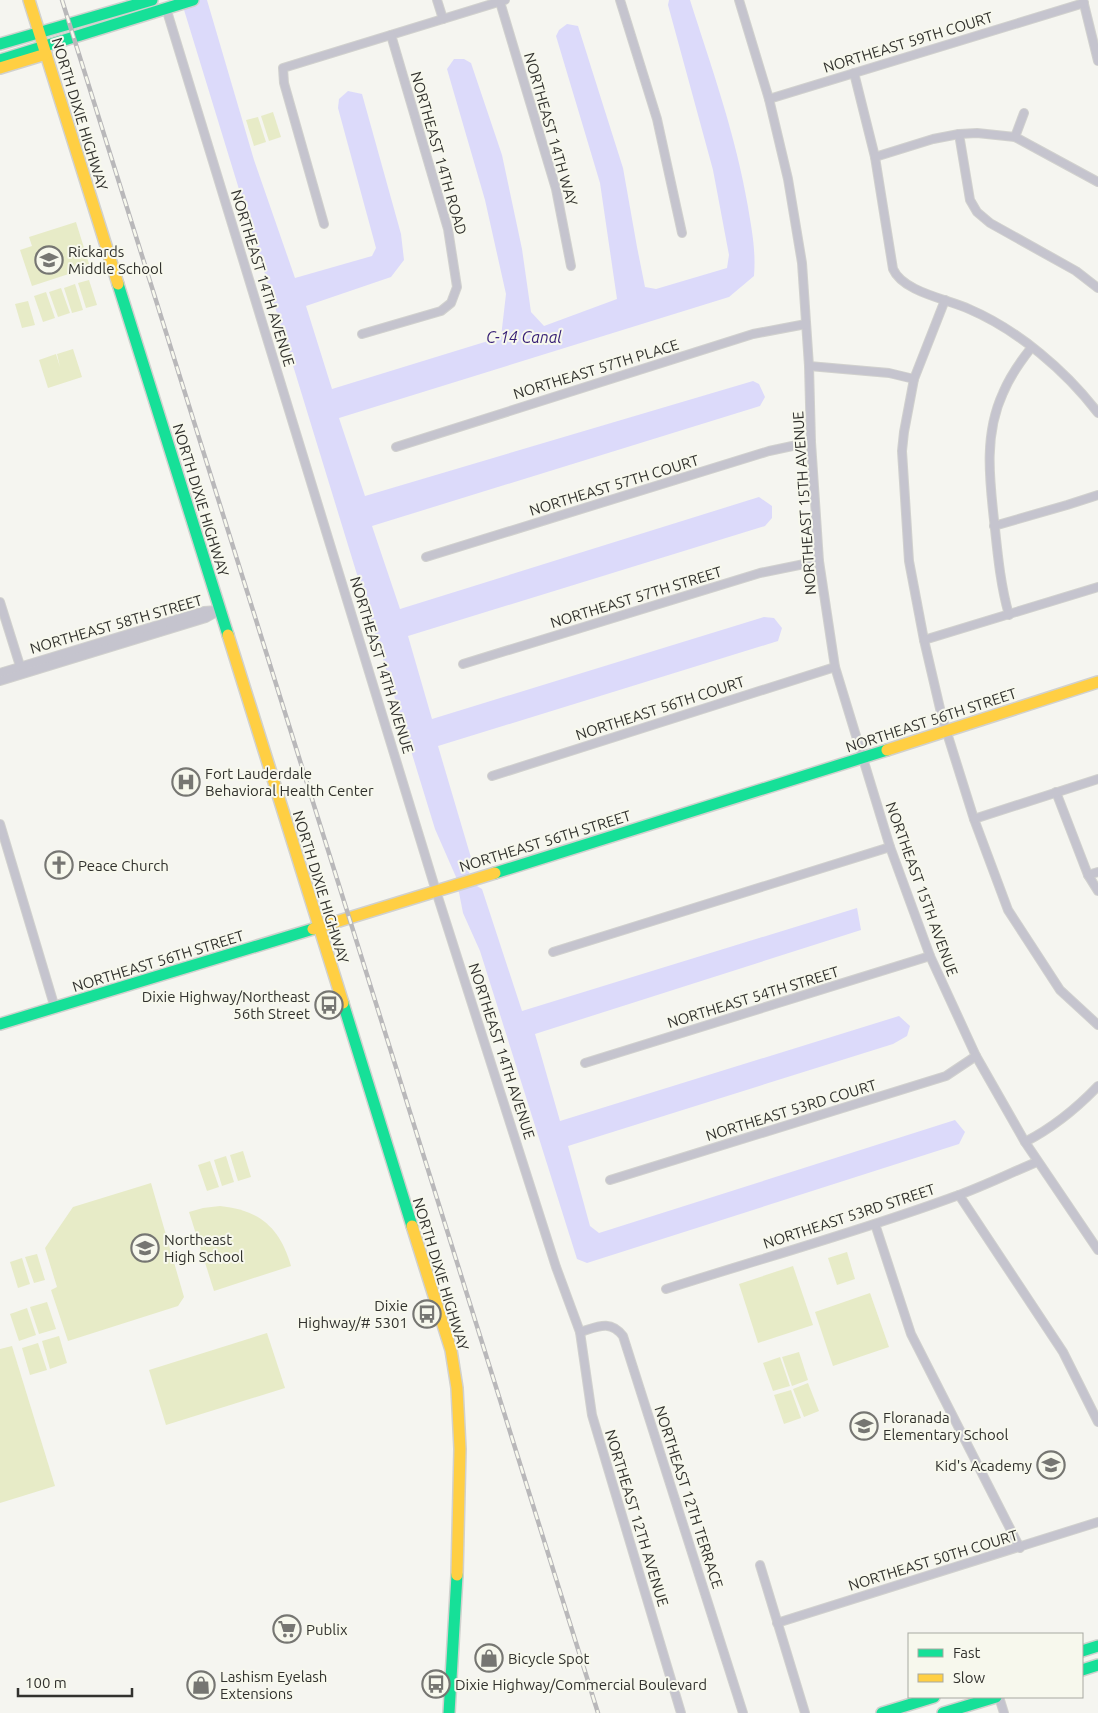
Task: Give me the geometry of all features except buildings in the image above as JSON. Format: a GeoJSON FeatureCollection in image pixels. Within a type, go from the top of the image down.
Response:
{"type":"FeatureCollection","features":[{"type":"Feature","properties":{"kind":"main road","name":"NORTH DIXIE HIGHWAY"},"geometry":{"type":"LineString","coordinates":[[29,0],[451,1350],[459,1409],[460,1465],[453,1663],[449,1713]]}},
{"type":"Feature","properties":{"kind":"main road"},"geometry":{"type":"LineString","coordinates":[[0,44],[152,0]]}},
{"type":"Feature","properties":{"kind":"main road"},"geometry":{"type":"LineString","coordinates":[[0,68],[171,4],[193,0]]}},
{"type":"Feature","properties":{"kind":"main road"},"geometry":{"type":"LineString","coordinates":[[0,60],[44,50]]}},
{"type":"Feature","properties":{"kind":"main road","name":"NORTHEAST 56TH STREET"},"geometry":{"type":"LineString","coordinates":[[0,1024],[318,928],[1098,682]]}},
{"type":"Feature","properties":{"kind":"main road"},"geometry":{"type":"LineString","coordinates":[[1083,1651],[1098,1646]]}},
{"type":"Feature","properties":{"kind":"main road"},"geometry":{"type":"LineString","coordinates":[[1083,1670],[1098,1665]]}},
{"type":"Feature","properties":{"kind":"main road"},"geometry":{"type":"LineString","coordinates":[[882,1713],[931,1698]]}},
{"type":"Feature","properties":{"kind":"main road"},"geometry":{"type":"LineString","coordinates":[[943,1713],[977,1700],[990,1698]]}},
{"type":"Feature","properties":{"kind":"street"},"geometry":{"type":"LineString","coordinates":[[437,0],[443,19]]}},
{"type":"Feature","properties":{"kind":"street"},"geometry":{"type":"LineString","coordinates":[[620,0],[657,119],[682,233]]}},
{"type":"Feature","properties":{"kind":"street","name":"NORTHEAST 15TH AVENUE"},"geometry":{"type":"LineString","coordinates":[[739,0],[769,99],[788,179],[802,263],[819,561],[836,667],[862,758],[890,847],[930,956],[976,1056],[1037,1162],[1098,1250]]}},
{"type":"Feature","properties":{"kind":"street"},"geometry":{"type":"LineString","coordinates":[[324,224],[284,83],[283,68],[502,1]]}},
{"type":"Feature","properties":{"kind":"street","name":"NORTHEAST 14TH WAY"},"geometry":{"type":"LineString","coordinates":[[502,1],[556,188],[571,266]]}},
{"type":"Feature","properties":{"kind":"street"},"geometry":{"type":"LineString","coordinates":[[1083,2],[1098,61]]}},
{"type":"Feature","properties":{"kind":"street","name":"NORTHEAST 59TH COURT"},"geometry":{"type":"LineString","coordinates":[[769,99],[1083,2]]}},
{"type":"Feature","properties":{"kind":"street","name":"NORTHEAST 14TH AVENUE"},"geometry":{"type":"LineString","coordinates":[[171,4],[436,891],[556,1267],[579,1330]]}},
{"type":"Feature","properties":{"kind":"street","name":"NORTHEAST 14TH ROAD"},"geometry":{"type":"LineString","coordinates":[[362,334],[441,310],[451,302],[457,287],[448,229],[391,35]]}},
{"type":"Feature","properties":{"kind":"street"},"geometry":{"type":"LineString","coordinates":[[854,73],[875,157],[893,269],[896,275],[904,284],[969,309],[1014,333],[1056,367],[1085,396],[1098,413]]}},
{"type":"Feature","properties":{"kind":"street"},"geometry":{"type":"LineString","coordinates":[[1015,137],[1024,113]]}},
{"type":"Feature","properties":{"kind":"street"},"geometry":{"type":"LineString","coordinates":[[875,157],[934,139],[958,134],[977,133],[1015,137],[1098,182]]}},
{"type":"Feature","properties":{"kind":"street"},"geometry":{"type":"LineString","coordinates":[[958,134],[970,200],[977,212],[990,223],[1076,271],[1098,288]]}},
{"type":"Feature","properties":{"kind":"street"},"geometry":{"type":"LineString","coordinates":[[944,300],[914,379],[904,432],[902,465],[910,561],[924,640],[946,730],[974,819],[1008,910],[1060,990],[1098,1025]]}},
{"type":"Feature","properties":{"kind":"street","name":"NORTHEAST 57TH PLACE"},"geometry":{"type":"LineString","coordinates":[[396,447],[753,334],[806,324]]}},
{"type":"Feature","properties":{"kind":"street"},"geometry":{"type":"LineString","coordinates":[[1009,615],[1000,572],[994,526],[989,455],[993,422],[1002,394],[1014,371],[1031,348]]}},
{"type":"Feature","properties":{"kind":"street"},"geometry":{"type":"LineString","coordinates":[[809,366],[889,373],[914,379]]}},
{"type":"Feature","properties":{"kind":"street","name":"NORTHEAST 57TH COURT"},"geometry":{"type":"LineString","coordinates":[[426,557],[769,451],[811,442]]}},
{"type":"Feature","properties":{"kind":"street"},"geometry":{"type":"LineString","coordinates":[[994,526],[1067,506],[1098,495]]}},
{"type":"Feature","properties":{"kind":"street","name":"NORTHEAST 57TH STREET"},"geometry":{"type":"LineString","coordinates":[[462,664],[760,573],[819,561]]}},
{"type":"Feature","properties":{"kind":"street"},"geometry":{"type":"LineString","coordinates":[[924,640],[1098,587]]}},
{"type":"Feature","properties":{"kind":"street"},"geometry":{"type":"LineString","coordinates":[[0,602],[22,670]]}},
{"type":"Feature","properties":{"kind":"street","name":"NORTHEAST 58TH STREET"},"geometry":{"type":"LineString","coordinates":[[0,681],[22,670],[204,611],[220,610]]}},
{"type":"Feature","properties":{"kind":"street","name":"NORTHEAST 56TH COURT"},"geometry":{"type":"LineString","coordinates":[[492,776],[836,667]]}},
{"type":"Feature","properties":{"kind":"street","name":"NORTHEAST 58TH STREET"},"geometry":{"type":"LineString","coordinates":[[0,673],[22,670]]}},
{"type":"Feature","properties":{"kind":"street"},"geometry":{"type":"LineString","coordinates":[[974,819],[1098,780]]}},
{"type":"Feature","properties":{"kind":"street"},"geometry":{"type":"LineString","coordinates":[[1056,792],[1088,875],[1098,891]]}},
{"type":"Feature","properties":{"kind":"street"},"geometry":{"type":"LineString","coordinates":[[0,824],[55,1008]]}},
{"type":"Feature","properties":{"kind":"street"},"geometry":{"type":"LineString","coordinates":[[553,952],[890,847]]}},
{"type":"Feature","properties":{"kind":"street"},"geometry":{"type":"LineString","coordinates":[[1088,875],[1098,872]]}},
{"type":"Feature","properties":{"kind":"street","name":"NORTHEAST 54TH STREET"},"geometry":{"type":"LineString","coordinates":[[585,1064],[930,956]]}},
{"type":"Feature","properties":{"kind":"street","name":"NORTHEAST 53RD COURT"},"geometry":{"type":"LineString","coordinates":[[610,1180],[946,1076],[976,1056]]}},
{"type":"Feature","properties":{"kind":"street"},"geometry":{"type":"LineString","coordinates":[[1025,1142],[1040,1134],[1080,1104],[1098,1086]]}},
{"type":"Feature","properties":{"kind":"street","name":"NORTHEAST 53RD STREET"},"geometry":{"type":"LineString","coordinates":[[666,1289],[875,1224],[959,1195],[1037,1162]]}},
{"type":"Feature","properties":{"kind":"street"},"geometry":{"type":"LineString","coordinates":[[959,1195],[1063,1352],[1098,1422]]}},
{"type":"Feature","properties":{"kind":"street"},"geometry":{"type":"LineString","coordinates":[[875,1224],[911,1334],[1020,1548]]}},
{"type":"Feature","properties":{"kind":"street","name":"NORTHEAST 12TH TERRACE"},"geometry":{"type":"LineString","coordinates":[[579,1330],[610,1326],[617,1329],[623,1336],[744,1713]]}},
{"type":"Feature","properties":{"kind":"street","name":"NORTHEAST 12TH AVENUE"},"geometry":{"type":"LineString","coordinates":[[579,1330],[592,1415],[681,1713]]}},
{"type":"Feature","properties":{"kind":"street","name":"NORTHEAST 50TH COURT"},"geometry":{"type":"LineString","coordinates":[[777,1623],[1098,1522]]}},
{"type":"Feature","properties":{"kind":"street"},"geometry":{"type":"LineString","coordinates":[[760,1565],[805,1713]]}},
{"type":"Feature","properties":{"kind":"street"},"geometry":{"type":"LineString","coordinates":[[997,1698],[1004,1713]]}},
{"type":"Feature","properties":{"kind":"green space"},"geometry":{"type":"Polygon","coordinates":[[[273,112],[281,137],[269,141],[261,116],[273,112]]]}},
{"type":"Feature","properties":{"kind":"green space"},"geometry":{"type":"Polygon","coordinates":[[[258,117],[266,142],[254,146],[246,120],[258,117]]]}},
{"type":"Feature","properties":{"kind":"green space"},"geometry":{"type":"Polygon","coordinates":[[[76,222],[90,267],[32,286],[20,250],[32,246],[29,237],[76,222]]]}},
{"type":"Feature","properties":{"kind":"green space"},"geometry":{"type":"Polygon","coordinates":[[[89,280],[97,305],[86,308],[78,283],[89,280]]]}},
{"type":"Feature","properties":{"kind":"green space"},"geometry":{"type":"Polygon","coordinates":[[[75,284],[83,310],[72,313],[64,288],[75,284]]]}},
{"type":"Feature","properties":{"kind":"green space"},"geometry":{"type":"Polygon","coordinates":[[[61,288],[70,313],[58,317],[49,292],[61,288]]]}},
{"type":"Feature","properties":{"kind":"green space"},"geometry":{"type":"Polygon","coordinates":[[[46,292],[55,318],[43,322],[34,296],[46,292]]]}},
{"type":"Feature","properties":{"kind":"green space"},"geometry":{"type":"Polygon","coordinates":[[[28,301],[35,325],[22,328],[15,304],[28,301]]]}},
{"type":"Feature","properties":{"kind":"green space"},"geometry":{"type":"Polygon","coordinates":[[[73,349],[82,377],[48,388],[39,360],[56,354],[60,367],[57,354],[73,349]]]}},
{"type":"Feature","properties":{"kind":"green space"},"geometry":{"type":"Polygon","coordinates":[[[243,1151],[251,1177],[238,1181],[230,1155],[243,1151]]]}},
{"type":"Feature","properties":{"kind":"green space"},"geometry":{"type":"Polygon","coordinates":[[[226,1156],[234,1182],[222,1186],[214,1160],[226,1156]]]}},
{"type":"Feature","properties":{"kind":"green space"},"geometry":{"type":"Polygon","coordinates":[[[210,1161],[219,1187],[207,1191],[198,1165],[210,1161]]]}},
{"type":"Feature","properties":{"kind":"green space"},"geometry":{"type":"Polygon","coordinates":[[[151,1183],[184,1297],[178,1306],[68,1341],[51,1290],[57,1287],[45,1248],[73,1207],[151,1183]]]}},
{"type":"Feature","properties":{"kind":"green space"},"geometry":{"type":"Polygon","coordinates":[[[220,1206],[246,1212],[266,1223],[281,1241],[291,1266],[214,1291],[189,1212],[220,1206]]]}},
{"type":"Feature","properties":{"kind":"green space"},"geometry":{"type":"Polygon","coordinates":[[[847,1252],[855,1279],[837,1285],[828,1258],[847,1252]]]}},
{"type":"Feature","properties":{"kind":"green space"},"geometry":{"type":"Polygon","coordinates":[[[37,1254],[45,1280],[34,1283],[25,1257],[37,1254]]]}},
{"type":"Feature","properties":{"kind":"green space"},"geometry":{"type":"Polygon","coordinates":[[[22,1258],[30,1284],[18,1288],[10,1262],[22,1258]]]}},
{"type":"Feature","properties":{"kind":"green space"},"geometry":{"type":"Polygon","coordinates":[[[793,1266],[813,1325],[758,1343],[739,1284],[793,1266]]]}},
{"type":"Feature","properties":{"kind":"green space"},"geometry":{"type":"Polygon","coordinates":[[[870,1293],[889,1347],[833,1366],[815,1312],[870,1293]]]}},
{"type":"Feature","properties":{"kind":"green space"},"geometry":{"type":"Polygon","coordinates":[[[47,1302],[56,1329],[39,1334],[30,1307],[47,1302]]]}},
{"type":"Feature","properties":{"kind":"green space"},"geometry":{"type":"Polygon","coordinates":[[[27,1308],[36,1335],[19,1341],[10,1314],[27,1308]]]}},
{"type":"Feature","properties":{"kind":"green space"},"geometry":{"type":"Polygon","coordinates":[[[267,1333],[285,1388],[166,1425],[149,1370],[267,1333]]]}},
{"type":"Feature","properties":{"kind":"green space"},"geometry":{"type":"Polygon","coordinates":[[[59,1336],[67,1363],[50,1369],[42,1341],[59,1336]]]}},
{"type":"Feature","properties":{"kind":"green space"},"geometry":{"type":"Polygon","coordinates":[[[38,1343],[47,1370],[30,1375],[22,1348],[38,1343]]]}},
{"type":"Feature","properties":{"kind":"green space"},"geometry":{"type":"Polygon","coordinates":[[[12,1346],[55,1486],[0,1503],[0,1349],[12,1346]]]}},
{"type":"Feature","properties":{"kind":"green space"},"geometry":{"type":"Polygon","coordinates":[[[799,1352],[808,1380],[792,1386],[782,1357],[799,1352]]]}},
{"type":"Feature","properties":{"kind":"green space"},"geometry":{"type":"Polygon","coordinates":[[[780,1357],[790,1386],[773,1391],[763,1363],[780,1357]]]}},
{"type":"Feature","properties":{"kind":"green space"},"geometry":{"type":"Polygon","coordinates":[[[808,1383],[819,1411],[804,1417],[793,1389],[808,1383]]]}},
{"type":"Feature","properties":{"kind":"green space"},"geometry":{"type":"Polygon","coordinates":[[[791,1390],[801,1418],[784,1424],[774,1395],[791,1390]]]}},
{"type":"Feature","properties":{"kind":"water","name":"C-14 Canal"},"geometry":{"type":"Polygon","coordinates":[[[181,0],[207,0],[254,160],[295,278],[372,256],[376,248],[338,108],[339,99],[348,91],[362,94],[401,234],[404,260],[391,277],[306,306],[332,389],[501,337],[506,294],[485,200],[447,69],[454,59],[464,59],[471,63],[502,155],[522,249],[531,312],[544,326],[617,299],[600,183],[556,36],[559,30],[567,24],[578,26],[623,168],[645,287],[656,289],[727,268],[729,255],[713,170],[668,5],[669,0],[690,0],[737,154],[752,233],[754,276],[729,297],[339,418],[365,496],[753,381],[759,384],[765,397],[760,406],[372,526],[400,609],[759,497],[772,506],[772,518],[765,526],[408,636],[432,719],[764,617],[774,618],[782,628],[778,641],[438,746],[472,861],[469,873],[472,883],[482,889],[522,1011],[857,908],[861,930],[535,1034],[560,1121],[899,1016],[910,1026],[907,1036],[893,1044],[568,1146],[590,1226],[599,1233],[955,1120],[965,1132],[959,1144],[587,1263],[577,1259],[480,951],[463,913],[456,877],[435,829],[181,0]]]}},
{"type":"Feature","properties":{"kind":"railway"},"geometry":{"type":"LineString","coordinates":[[62,0],[598,1713]]}},
{"type":"Feature","properties":{"kind":"traffic: fast"},"geometry":{"type":"LineString","coordinates":[[0,44],[152,0]]}},
{"type":"Feature","properties":{"kind":"traffic: fast"},"geometry":{"type":"LineString","coordinates":[[0,60],[193,0]]}},
{"type":"Feature","properties":{"kind":"traffic: fast"},"geometry":{"type":"LineString","coordinates":[[118,284],[228,635]]}},
{"type":"Feature","properties":{"kind":"traffic: fast"},"geometry":{"type":"LineString","coordinates":[[495,873],[887,750]]}},
{"type":"Feature","properties":{"kind":"traffic: fast"},"geometry":{"type":"LineString","coordinates":[[0,1024],[313,929]]}},
{"type":"Feature","properties":{"kind":"traffic: fast"},"geometry":{"type":"LineString","coordinates":[[343,1003],[412,1226]]}},
{"type":"Feature","properties":{"kind":"traffic: fast"},"geometry":{"type":"LineString","coordinates":[[449,1713],[457,1575]]}},
{"type":"Feature","properties":{"kind":"traffic: fast"},"geometry":{"type":"LineString","coordinates":[[1083,1651],[1098,1646]]}},
{"type":"Feature","properties":{"kind":"traffic: fast"},"geometry":{"type":"LineString","coordinates":[[1083,1670],[1098,1665]]}},
{"type":"Feature","properties":{"kind":"traffic: fast"},"geometry":{"type":"LineString","coordinates":[[882,1713],[931,1698]]}},
{"type":"Feature","properties":{"kind":"traffic: fast"},"geometry":{"type":"LineString","coordinates":[[943,1713],[993,1698]]}},
{"type":"Feature","properties":{"kind":"traffic: slow"},"geometry":{"type":"LineString","coordinates":[[29,0],[118,284]]}},
{"type":"Feature","properties":{"kind":"traffic: slow"},"geometry":{"type":"LineString","coordinates":[[0,68],[46,54]]}},
{"type":"Feature","properties":{"kind":"traffic: slow"},"geometry":{"type":"LineString","coordinates":[[228,635],[343,1003]]}},
{"type":"Feature","properties":{"kind":"traffic: slow"},"geometry":{"type":"LineString","coordinates":[[887,750],[1098,682]]}},
{"type":"Feature","properties":{"kind":"traffic: slow"},"geometry":{"type":"LineString","coordinates":[[313,929],[495,873]]}},
{"type":"Feature","properties":{"kind":"traffic: slow"},"geometry":{"type":"LineString","coordinates":[[412,1226],[451,1350],[457,1388],[460,1449],[457,1575]]}},
{"type":"Feature","properties":{"kind":"place","name":"Rickards Middle School"},"geometry":{"type":"Point","coordinates":[49,260]}},
{"type":"Feature","properties":{"kind":"place","name":"Fort Lauderdale Behavioral Health Center"},"geometry":{"type":"Point","coordinates":[186,782]}},
{"type":"Feature","properties":{"kind":"place","name":"Peace Church"},"geometry":{"type":"Point","coordinates":[59,865]}},
{"type":"Feature","properties":{"kind":"place","name":"Dixie Highway/Northeast 56th Street"},"geometry":{"type":"Point","coordinates":[329,1005]}},
{"type":"Feature","properties":{"kind":"place","name":"Northeast High School"},"geometry":{"type":"Point","coordinates":[145,1248]}},
{"type":"Feature","properties":{"kind":"place","name":"Dixie Highway/# 5301"},"geometry":{"type":"Point","coordinates":[427,1314]}},
{"type":"Feature","properties":{"kind":"place","name":"Floranada Elementary School"},"geometry":{"type":"Point","coordinates":[864,1426]}},
{"type":"Feature","properties":{"kind":"place","name":"Kid's Academy"},"geometry":{"type":"Point","coordinates":[1051,1465]}},
{"type":"Feature","properties":{"kind":"place","name":"Publix"},"geometry":{"type":"Point","coordinates":[287,1629]}},
{"type":"Feature","properties":{"kind":"place","name":"Bicycle Spot"},"geometry":{"type":"Point","coordinates":[489,1658]}},
{"type":"Feature","properties":{"kind":"place","name":"Dixie Highway/Commercial Boulevard"},"geometry":{"type":"Point","coordinates":[436,1684]}},
{"type":"Feature","properties":{"kind":"place","name":"Lashism Eyelash Extensions"},"geometry":{"type":"Point","coordinates":[201,1685]}}]}
